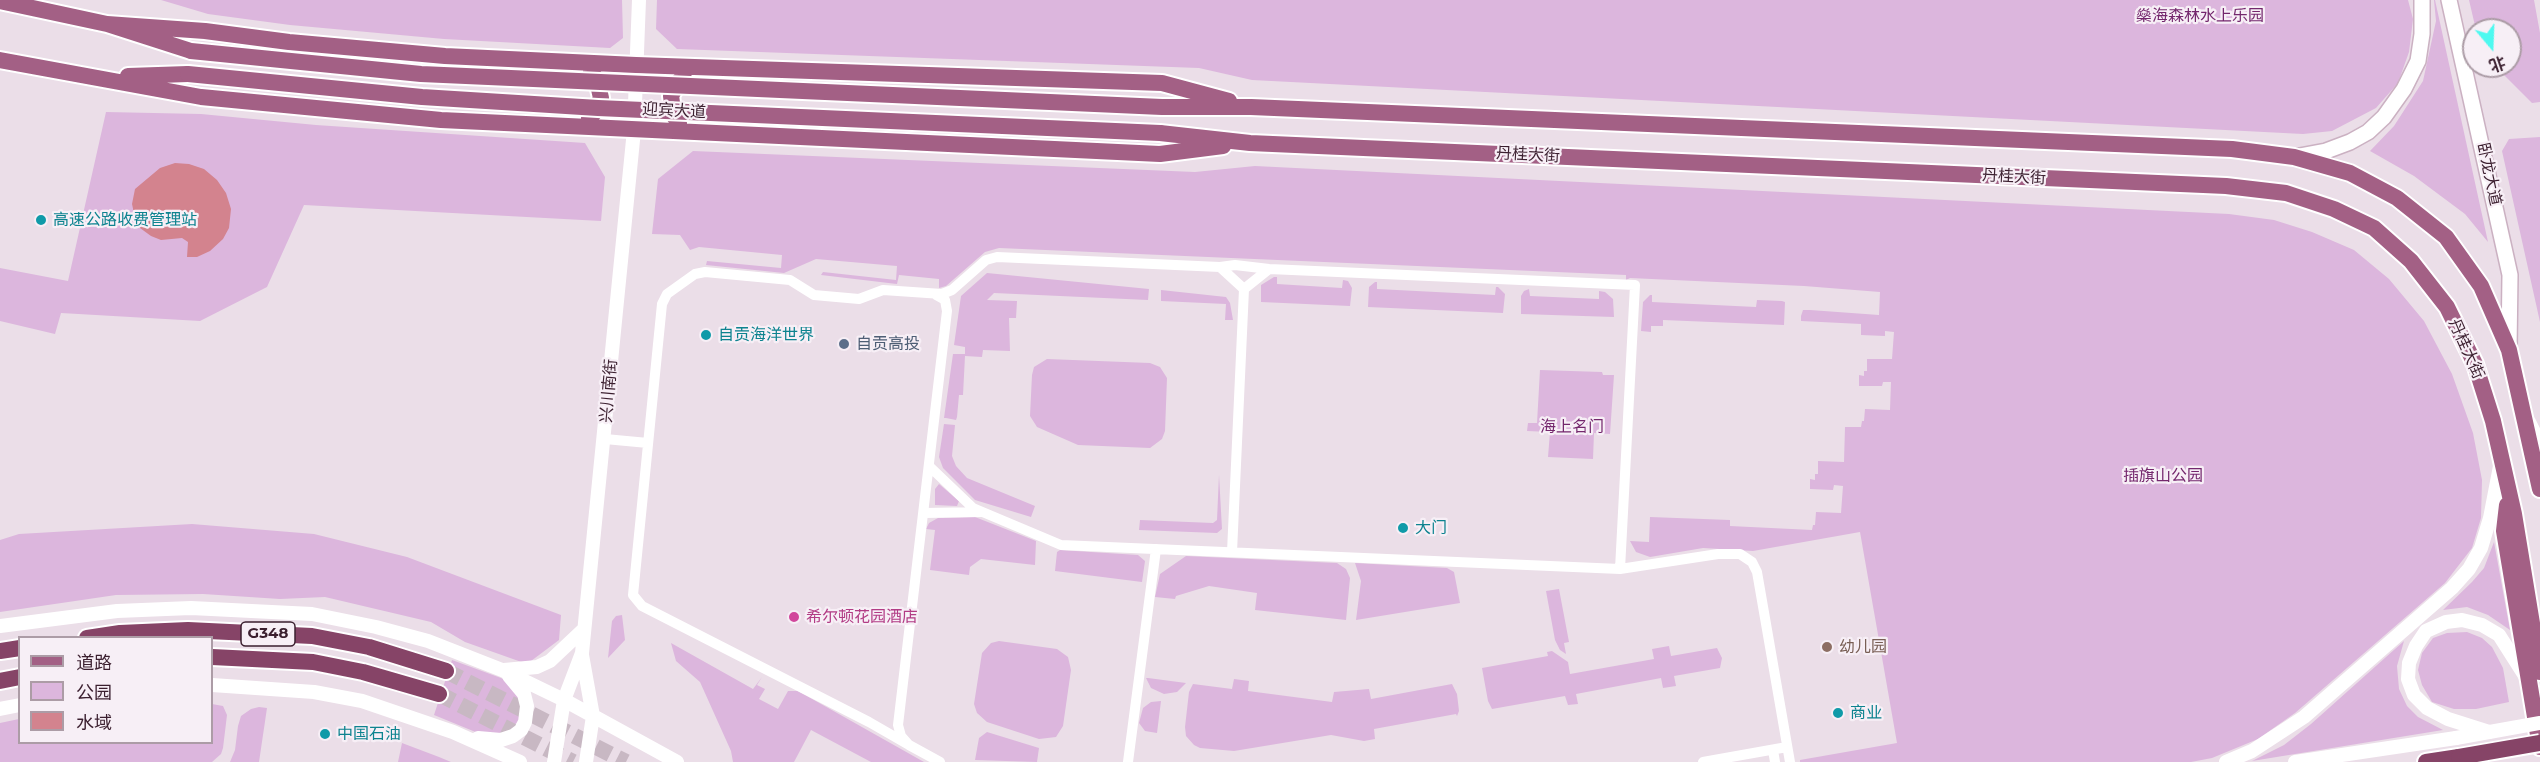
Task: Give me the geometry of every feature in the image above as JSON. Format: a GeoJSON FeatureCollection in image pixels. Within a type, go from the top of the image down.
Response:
{"type":"FeatureCollection","features":[{"type":"Feature","properties":{"kind":"highway","name":"G348"},"geometry":{"type":"LineString","coordinates":[[100,636],[188,630],[312,636],[369,647],[446,671]]}},
{"type":"Feature","properties":{"kind":"highway"},"geometry":{"type":"LineString","coordinates":[[0,651],[18,648]]}},
{"type":"Feature","properties":{"kind":"highway","name":"G348"},"geometry":{"type":"LineString","coordinates":[[213,657],[312,662],[363,672],[439,694]]}},
{"type":"Feature","properties":{"kind":"highway"},"geometry":{"type":"LineString","coordinates":[[0,681],[18,677]]}},
{"type":"Feature","properties":{"kind":"highway"},"geometry":{"type":"LineString","coordinates":[[2427,762],[2540,745]]}},
{"type":"Feature","properties":{"kind":"main road"},"geometry":{"type":"LineString","coordinates":[[2294,157],[2326,151],[2350,142],[2368,132],[2384,117],[2404,89],[2418,61],[2422,34],[2422,0]]}},
{"type":"Feature","properties":{"kind":"main road","name":"卧龙大道"},"geometry":{"type":"LineString","coordinates":[[2449,0],[2510,274],[2509,350]]}},
{"type":"Feature","properties":{"kind":"main road"},"geometry":{"type":"LineString","coordinates":[[0,1],[107,24],[205,31],[434,55],[636,65],[1162,83],[1251,107],[2232,149],[2294,157],[2350,173],[2397,198],[2446,237],[2481,285],[2509,350],[2540,471]]}},
{"type":"Feature","properties":{"kind":"main road","name":"迎宾大道"},"geometry":{"type":"LineString","coordinates":[[107,24],[191,51],[421,74],[1162,106],[1251,107]]}},
{"type":"Feature","properties":{"kind":"main road"},"geometry":{"type":"LineString","coordinates":[[0,60],[201,97],[441,120],[1160,154],[1250,143]]}},
{"type":"Feature","properties":{"kind":"main road"},"geometry":{"type":"LineString","coordinates":[[566,126],[589,118],[601,98],[597,80],[591,72],[569,62]]}},
{"type":"Feature","properties":{"kind":"main road"},"geometry":{"type":"LineString","coordinates":[[702,133],[679,123],[674,116],[671,96],[679,81],[695,71],[709,67]]}},
{"type":"Feature","properties":{"kind":"main road","name":"迎宾大道"},"geometry":{"type":"LineString","coordinates":[[97,78],[188,74],[422,98],[1160,133]]}},
{"type":"Feature","properties":{"kind":"main road","name":"丹桂大街"},"geometry":{"type":"LineString","coordinates":[[1160,133],[1250,143],[2215,186],[2286,193],[2334,209],[2374,228],[2411,261],[2447,307],[2475,364],[2493,421],[2508,489],[2535,678],[2540,745]]}},
{"type":"Feature","properties":{"kind":"main road"},"geometry":{"type":"LineString","coordinates":[[2536,449],[2540,489]]}},
{"type":"Feature","properties":{"kind":"street","name":"兴川南街"},"geometry":{"type":"LineString","coordinates":[[586,762],[593,716],[582,653],[605,440],[634,130],[639,0]]}},
{"type":"Feature","properties":{"kind":"street"},"geometry":{"type":"LineString","coordinates":[[940,762],[642,606],[636,600],[632,588],[662,304],[667,294],[695,274],[705,272],[790,280],[814,295],[859,299],[883,290],[936,295],[952,290],[986,260],[997,257],[1220,267],[1245,266],[1269,269],[1635,285],[1620,569]]}},
{"type":"Feature","properties":{"kind":"street"},"geometry":{"type":"LineString","coordinates":[[1220,267],[1244,289]]}},
{"type":"Feature","properties":{"kind":"street"},"geometry":{"type":"LineString","coordinates":[[1232,552],[1244,289],[1269,269]]}},
{"type":"Feature","properties":{"kind":"street"},"geometry":{"type":"LineString","coordinates":[[909,745],[901,736],[898,718],[947,312],[952,290]]}},
{"type":"Feature","properties":{"kind":"street"},"geometry":{"type":"LineString","coordinates":[[936,295],[945,300],[947,312]]}},
{"type":"Feature","properties":{"kind":"street"},"geometry":{"type":"LineString","coordinates":[[605,440],[648,443]]}},
{"type":"Feature","properties":{"kind":"street"},"geometry":{"type":"LineString","coordinates":[[2226,762],[2252,751],[2304,717],[2469,569],[2481,548],[2490,518],[2501,458]]}},
{"type":"Feature","properties":{"kind":"street"},"geometry":{"type":"LineString","coordinates":[[929,466],[969,504],[981,512],[1062,545],[1620,569],[1720,554],[1740,554],[1752,562],[1757,572],[1790,762]]}},
{"type":"Feature","properties":{"kind":"street"},"geometry":{"type":"LineString","coordinates":[[924,513],[981,512]]}},
{"type":"Feature","properties":{"kind":"street"},"geometry":{"type":"LineString","coordinates":[[1128,762],[1156,549]]}},
{"type":"Feature","properties":{"kind":"street"},"geometry":{"type":"LineString","coordinates":[[0,626],[117,611],[191,608],[312,614],[376,627],[428,641],[502,670],[564,700],[677,762]]}},
{"type":"Feature","properties":{"kind":"street"},"geometry":{"type":"LineString","coordinates":[[2489,732],[2427,708],[2414,695],[2408,679],[2409,663],[2416,646],[2427,631],[2446,622],[2462,620],[2482,625],[2499,635],[2535,678]]}},
{"type":"Feature","properties":{"kind":"street"},"geometry":{"type":"LineString","coordinates":[[502,670],[537,667],[550,661],[568,647],[584,629]]}},
{"type":"Feature","properties":{"kind":"street","name":"兴川南街"},"geometry":{"type":"LineString","coordinates":[[554,762],[564,700],[582,653]]}},
{"type":"Feature","properties":{"kind":"street"},"geometry":{"type":"LineString","coordinates":[[453,732],[488,740],[501,740],[520,730],[526,716],[524,694],[502,670]]}},
{"type":"Feature","properties":{"kind":"street"},"geometry":{"type":"LineString","coordinates":[[213,685],[314,692],[362,701],[453,732],[520,762]]}},
{"type":"Feature","properties":{"kind":"street"},"geometry":{"type":"LineString","coordinates":[[0,709],[18,705]]}},
{"type":"Feature","properties":{"kind":"street"},"geometry":{"type":"LineString","coordinates":[[2295,762],[2540,723]]}},
{"type":"Feature","properties":{"kind":"street"},"geometry":{"type":"LineString","coordinates":[[1703,762],[1787,747]]}},
{"type":"Feature","properties":{"kind":"street"},"geometry":{"type":"LineString","coordinates":[[1773,750],[1775,762]]}},
{"type":"Feature","properties":{"kind":"green space"},"geometry":{"type":"Polygon","coordinates":[[[161,0],[622,0],[623,38],[610,48],[444,39],[290,25],[208,14],[161,0]]]}},
{"type":"Feature","properties":{"kind":"green space","name":"燊海森林水上乐园"},"geometry":{"type":"Polygon","coordinates":[[[657,0],[2408,0],[2413,19],[2409,52],[2398,83],[2376,108],[2332,131],[2303,134],[1252,80],[1199,68],[677,49],[656,29],[657,0]]]}},
{"type":"Feature","properties":{"kind":"green space"},"geometry":{"type":"Polygon","coordinates":[[[2434,0],[2488,242],[2465,214],[2414,176],[2370,151],[2394,126],[2423,81],[2436,21],[2434,0]]]}},
{"type":"Feature","properties":{"kind":"green space"},"geometry":{"type":"Polygon","coordinates":[[[2469,0],[2534,0],[2540,33],[2540,102],[2532,103],[2507,78],[2522,78],[2522,18],[2473,18],[2469,0]]]}},
{"type":"Feature","properties":{"kind":"green space"},"geometry":{"type":"Polygon","coordinates":[[[106,112],[201,114],[316,125],[585,143],[605,177],[601,221],[304,205],[267,287],[200,321],[61,313],[55,334],[0,321],[0,268],[68,281],[106,112]]]}},
{"type":"Feature","properties":{"kind":"green space"},"geometry":{"type":"Polygon","coordinates":[[[2540,137],[2540,322],[2502,151],[2509,139],[2540,137]]]}},
{"type":"Feature","properties":{"kind":"green space","name":"插旗山公园"},"geometry":{"type":"Polygon","coordinates":[[[693,151],[1195,172],[1255,166],[2229,214],[2274,220],[2312,232],[2354,250],[2389,279],[2424,321],[2452,374],[2473,433],[2482,480],[2481,518],[2472,548],[2445,583],[2295,713],[2258,739],[2212,758],[2191,762],[1800,762],[1800,760],[1897,743],[1860,532],[1753,551],[1703,548],[1650,557],[1636,552],[1630,541],[1649,542],[1650,517],[1730,520],[1730,526],[1812,530],[1815,525],[1816,512],[1841,513],[1843,486],[1834,485],[1833,490],[1810,489],[1810,479],[1815,480],[1815,474],[1818,474],[1818,461],[1844,462],[1845,427],[1861,427],[1865,409],[1890,410],[1891,382],[1883,382],[1882,386],[1859,386],[1859,375],[1864,376],[1864,371],[1867,371],[1867,359],[1892,359],[1894,332],[1885,331],[1885,336],[1861,335],[1861,324],[1801,321],[1801,316],[1803,310],[1879,315],[1880,292],[1804,286],[1630,278],[1626,280],[1626,275],[999,248],[985,252],[946,286],[939,288],[939,279],[899,275],[897,284],[821,275],[823,272],[896,280],[897,266],[816,259],[784,273],[706,265],[707,261],[781,268],[782,255],[699,247],[690,250],[680,235],[652,234],[658,179],[693,151]]]}},
{"type":"Feature","properties":{"kind":"green space"},"geometry":{"type":"Polygon","coordinates":[[[987,273],[1149,289],[1148,300],[994,293],[987,300],[1017,301],[1016,318],[1009,318],[1010,351],[983,350],[982,357],[965,356],[963,395],[959,395],[956,420],[944,418],[953,354],[965,354],[965,347],[954,345],[961,296],[987,273]]]}},
{"type":"Feature","properties":{"kind":"green space"},"geometry":{"type":"Polygon","coordinates":[[[1277,277],[1277,284],[1342,288],[1343,280],[1348,281],[1352,288],[1350,306],[1261,302],[1261,285],[1277,277]]]}},
{"type":"Feature","properties":{"kind":"green space"},"geometry":{"type":"Polygon","coordinates":[[[1377,282],[1377,289],[1495,295],[1496,287],[1498,287],[1505,294],[1503,313],[1368,307],[1369,287],[1377,282]]]}},
{"type":"Feature","properties":{"kind":"green space"},"geometry":{"type":"Polygon","coordinates":[[[1529,289],[1530,296],[1599,299],[1599,291],[1605,292],[1613,299],[1614,317],[1521,314],[1521,296],[1529,289]]]}},
{"type":"Feature","properties":{"kind":"green space"},"geometry":{"type":"Polygon","coordinates":[[[1161,290],[1226,297],[1230,303],[1233,320],[1225,320],[1226,304],[1161,301],[1161,290]]]}},
{"type":"Feature","properties":{"kind":"green space"},"geometry":{"type":"Polygon","coordinates":[[[1652,295],[1652,302],[1756,307],[1757,300],[1782,301],[1785,302],[1784,325],[1663,320],[1663,326],[1651,326],[1651,332],[1641,331],[1643,302],[1652,295]]]}},
{"type":"Feature","properties":{"kind":"green space"},"geometry":{"type":"Polygon","coordinates":[[[1047,359],[1150,363],[1160,367],[1167,378],[1165,431],[1162,439],[1150,448],[1078,445],[1037,427],[1030,416],[1032,375],[1034,367],[1047,359]]]}},
{"type":"Feature","properties":{"kind":"green space","name":"海上名门"},"geometry":{"type":"Polygon","coordinates":[[[1540,370],[1602,372],[1603,375],[1614,375],[1610,434],[1594,433],[1593,459],[1548,457],[1550,432],[1527,431],[1528,423],[1537,423],[1540,370]]]}},
{"type":"Feature","properties":{"kind":"green space"},"geometry":{"type":"Polygon","coordinates":[[[944,424],[955,425],[952,456],[956,466],[967,478],[1035,506],[1031,517],[975,500],[943,468],[939,457],[944,424]]]}},
{"type":"Feature","properties":{"kind":"green space"},"geometry":{"type":"Polygon","coordinates":[[[1219,475],[1222,529],[1217,533],[1139,530],[1140,520],[1213,523],[1217,520],[1219,475]]]}},
{"type":"Feature","properties":{"kind":"green space"},"geometry":{"type":"Polygon","coordinates":[[[939,484],[959,501],[957,506],[935,505],[935,489],[939,484]]]}},
{"type":"Feature","properties":{"kind":"green space"},"geometry":{"type":"Polygon","coordinates":[[[975,517],[1036,541],[1035,565],[981,559],[970,567],[969,575],[930,570],[935,530],[926,529],[929,523],[938,518],[975,517]]]}},
{"type":"Feature","properties":{"kind":"green space"},"geometry":{"type":"Polygon","coordinates":[[[192,524],[314,534],[407,557],[561,615],[559,640],[527,664],[465,642],[431,622],[325,597],[280,599],[203,594],[116,595],[0,612],[0,540],[19,534],[192,524]]]}},
{"type":"Feature","properties":{"kind":"green space"},"geometry":{"type":"Polygon","coordinates":[[[2494,542],[2510,630],[2488,615],[2467,607],[2443,610],[2484,568],[2494,542]]]}},
{"type":"Feature","properties":{"kind":"green space"},"geometry":{"type":"Polygon","coordinates":[[[1060,550],[1138,555],[1145,561],[1142,582],[1055,571],[1057,552],[1060,550]]]}},
{"type":"Feature","properties":{"kind":"green space"},"geometry":{"type":"Polygon","coordinates":[[[1186,556],[1337,563],[1346,569],[1350,578],[1346,620],[1255,610],[1257,593],[1209,586],[1176,596],[1175,599],[1155,597],[1160,574],[1186,556]]]}},
{"type":"Feature","properties":{"kind":"green space"},"geometry":{"type":"Polygon","coordinates":[[[1355,563],[1447,568],[1454,572],[1460,603],[1356,620],[1361,581],[1355,563]]]}},
{"type":"Feature","properties":{"kind":"green space"},"geometry":{"type":"Polygon","coordinates":[[[1559,589],[1569,642],[1564,643],[1566,654],[1560,650],[1555,640],[1546,591],[1559,589]]]}},
{"type":"Feature","properties":{"kind":"green space"},"geometry":{"type":"Polygon","coordinates":[[[622,615],[625,640],[608,658],[612,621],[616,616],[622,615]]]}},
{"type":"Feature","properties":{"kind":"green space"},"geometry":{"type":"Polygon","coordinates":[[[2467,632],[2482,638],[2492,647],[2503,668],[2509,702],[2476,709],[2454,709],[2432,702],[2422,685],[2418,670],[2422,653],[2433,638],[2447,633],[2467,632]]]}},
{"type":"Feature","properties":{"kind":"green space"},"geometry":{"type":"Polygon","coordinates":[[[999,641],[1057,649],[1068,657],[1071,670],[1063,726],[1056,737],[1039,739],[987,722],[977,713],[974,704],[982,653],[991,643],[999,641]]]}},
{"type":"Feature","properties":{"kind":"green space"},"geometry":{"type":"Polygon","coordinates":[[[2404,641],[2397,666],[2399,689],[2407,706],[2418,717],[2443,730],[2252,761],[2284,745],[2311,724],[2404,641]]]}},
{"type":"Feature","properties":{"kind":"green space"},"geometry":{"type":"Polygon","coordinates":[[[671,643],[753,689],[762,677],[757,685],[765,689],[759,699],[778,709],[788,691],[798,691],[924,762],[871,762],[811,730],[794,762],[733,762],[731,751],[700,682],[676,661],[671,643]]]}},
{"type":"Feature","properties":{"kind":"green space"},"geometry":{"type":"Polygon","coordinates":[[[1669,646],[1671,656],[1717,648],[1722,658],[1720,668],[1674,676],[1676,686],[1663,688],[1661,678],[1576,694],[1578,704],[1568,705],[1565,696],[1492,709],[1488,701],[1482,668],[1548,656],[1547,652],[1552,651],[1568,662],[1570,674],[1654,659],[1652,649],[1669,646]]]}},
{"type":"Feature","properties":{"kind":"green space"},"geometry":{"type":"Polygon","coordinates":[[[452,660],[511,684],[521,699],[520,719],[512,728],[498,735],[478,733],[434,715],[452,660]]]}},
{"type":"Feature","properties":{"kind":"green space"},"geometry":{"type":"Polygon","coordinates":[[[1146,678],[1186,683],[1177,692],[1164,694],[1151,688],[1146,678]]]}},
{"type":"Feature","properties":{"kind":"green space"},"geometry":{"type":"Polygon","coordinates":[[[1234,679],[1249,681],[1248,691],[1332,702],[1334,692],[1369,689],[1371,699],[1452,684],[1457,694],[1459,711],[1457,716],[1456,714],[1374,729],[1375,739],[1364,741],[1331,735],[1234,751],[1200,748],[1194,745],[1186,736],[1185,727],[1189,692],[1193,684],[1232,689],[1234,679]]]}},
{"type":"Feature","properties":{"kind":"green space"},"geometry":{"type":"Polygon","coordinates":[[[1161,701],[1157,733],[1145,731],[1139,723],[1143,708],[1151,702],[1161,701]]]}},
{"type":"Feature","properties":{"kind":"green space"},"geometry":{"type":"Polygon","coordinates":[[[213,704],[223,706],[227,715],[223,748],[221,754],[212,762],[0,762],[0,723],[18,719],[18,744],[213,744],[213,704]]]}},
{"type":"Feature","properties":{"kind":"green space"},"geometry":{"type":"Polygon","coordinates":[[[259,707],[267,708],[259,762],[230,762],[235,750],[241,716],[259,707]]]}},
{"type":"Feature","properties":{"kind":"green space"},"geometry":{"type":"Polygon","coordinates":[[[987,732],[1039,748],[1037,762],[975,760],[979,738],[987,732]]]}},
{"type":"Feature","properties":{"kind":"green space"},"geometry":{"type":"Polygon","coordinates":[[[402,743],[439,757],[451,762],[398,762],[402,743]]]}},
{"type":"Feature","properties":{"kind":"water"},"geometry":{"type":"Polygon","coordinates":[[[175,163],[189,164],[204,169],[217,180],[226,193],[231,209],[229,228],[223,239],[210,251],[197,257],[187,257],[188,242],[182,238],[161,240],[151,236],[140,228],[135,218],[132,204],[135,189],[160,168],[175,163]]]}},
{"type":"Feature","properties":{"kind":"tunnel"},"geometry":{"type":"LineString","coordinates":[[446,671],[626,762]]}},
{"type":"Feature","properties":{"kind":"tunnel"},"geometry":{"type":"LineString","coordinates":[[439,694],[573,762]]}},
{"type":"Feature","properties":{"kind":"place","name":"高速公路收费管理站"},"geometry":{"type":"Point","coordinates":[41,220]}},
{"type":"Feature","properties":{"kind":"place","name":"自贡海洋世界"},"geometry":{"type":"Point","coordinates":[706,335]}},
{"type":"Feature","properties":{"kind":"place","name":"自贡高投"},"geometry":{"type":"Point","coordinates":[844,344]}},
{"type":"Feature","properties":{"kind":"place","name":"大门"},"geometry":{"type":"Point","coordinates":[1403,528]}},
{"type":"Feature","properties":{"kind":"place","name":"希尔顿花园酒店"},"geometry":{"type":"Point","coordinates":[794,617]}},
{"type":"Feature","properties":{"kind":"place","name":"幼儿园"},"geometry":{"type":"Point","coordinates":[1827,647]}},
{"type":"Feature","properties":{"kind":"place","name":"商业"},"geometry":{"type":"Point","coordinates":[1838,713]}},
{"type":"Feature","properties":{"kind":"place","name":"中国石油"},"geometry":{"type":"Point","coordinates":[325,734]}}]}
